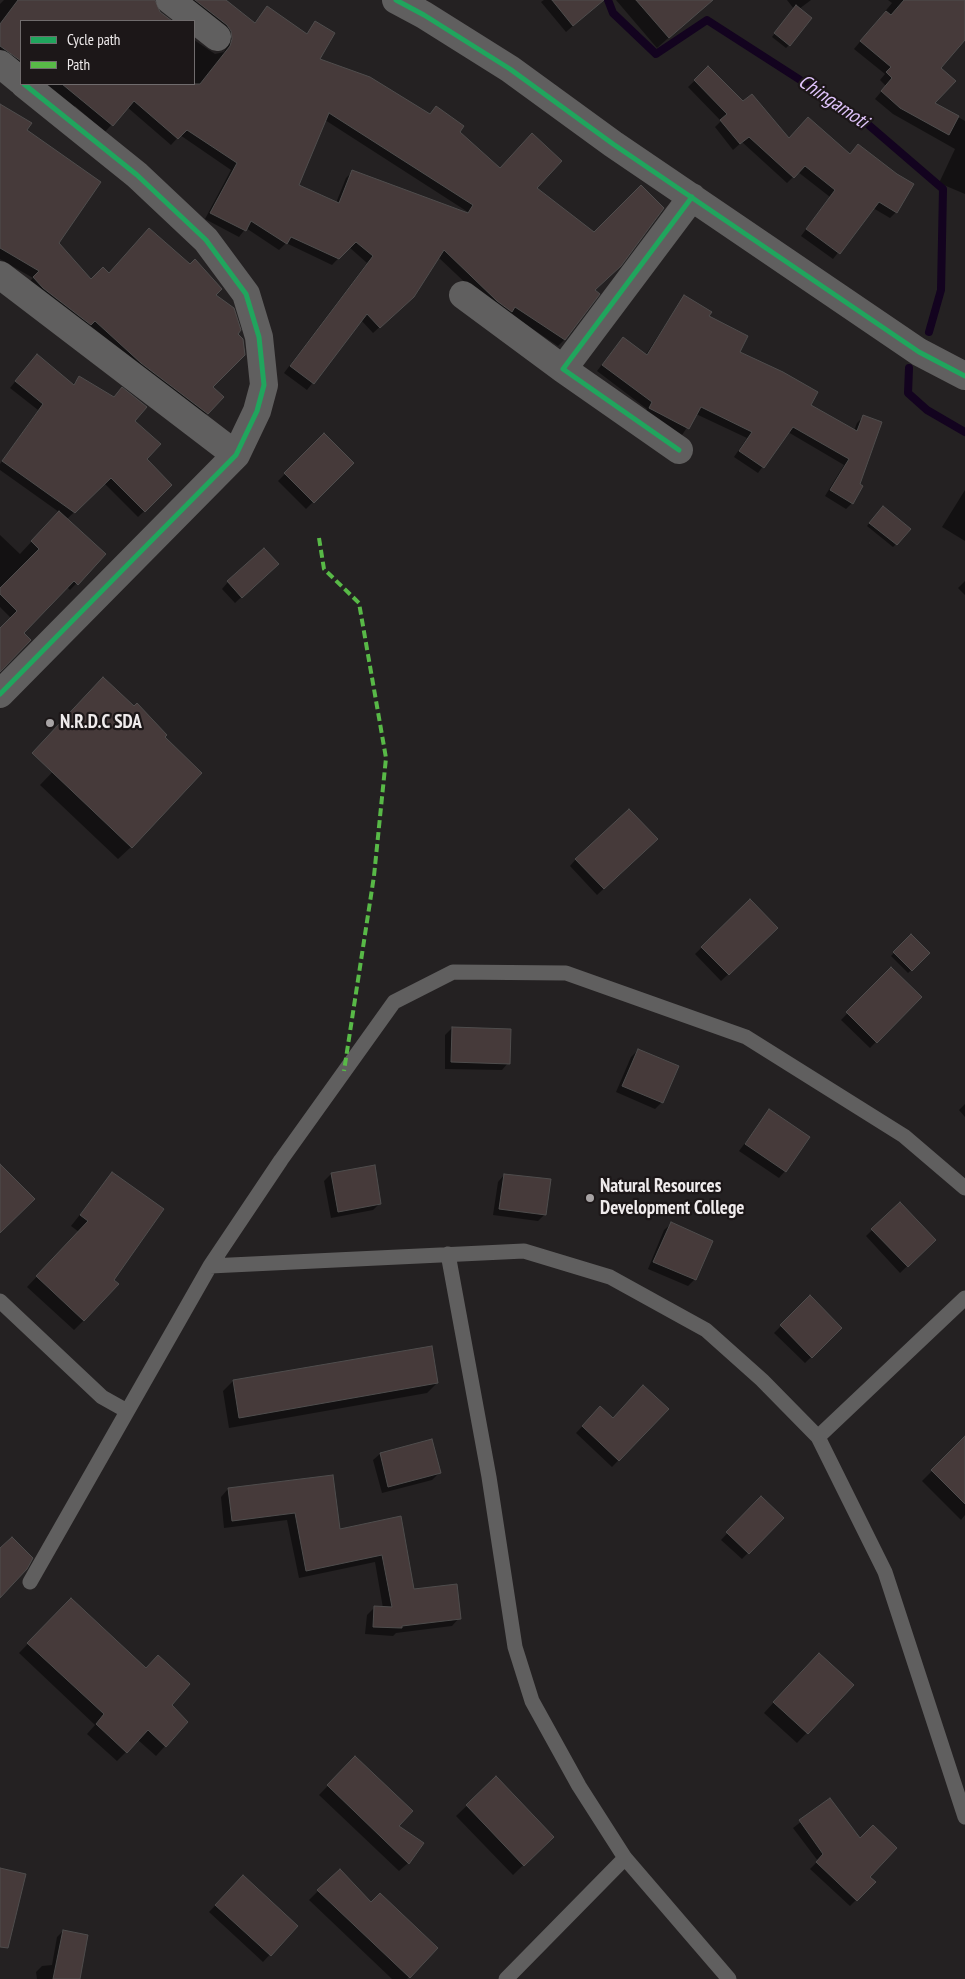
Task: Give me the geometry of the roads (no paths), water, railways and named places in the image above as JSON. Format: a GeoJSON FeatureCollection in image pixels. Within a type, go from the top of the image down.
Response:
{"type":"FeatureCollection","features":[{"type":"Feature","properties":{"kind":"street"},"geometry":{"type":"LineString","coordinates":[[170,0],[217,37]]}},
{"type":"Feature","properties":{"kind":"street"},"geometry":{"type":"LineString","coordinates":[[396,0],[424,15],[510,69],[613,144],[919,352],[965,376]]}},
{"type":"Feature","properties":{"kind":"street"},"geometry":{"type":"LineString","coordinates":[[0,64],[20,80]]}},
{"type":"Feature","properties":{"kind":"street"},"geometry":{"type":"LineString","coordinates":[[0,694],[236,455],[257,411],[264,385],[259,337],[246,294],[206,240],[137,176],[25,85]]}},
{"type":"Feature","properties":{"kind":"street"},"geometry":{"type":"LineString","coordinates":[[564,369],[692,196]]}},
{"type":"Feature","properties":{"kind":"street"},"geometry":{"type":"LineString","coordinates":[[0,276],[236,455]]}},
{"type":"Feature","properties":{"kind":"street"},"geometry":{"type":"LineString","coordinates":[[463,295],[679,450]]}},
{"type":"Feature","properties":{"kind":"lane"},"geometry":{"type":"LineString","coordinates":[[30,1582],[210,1266],[281,1160],[394,1002],[453,972],[566,973],[746,1037],[904,1136],[965,1188]]}},
{"type":"Feature","properties":{"kind":"lane"},"geometry":{"type":"LineString","coordinates":[[210,1266],[524,1252],[610,1277],[706,1330],[762,1380],[818,1437],[885,1572],[965,1817]]}},
{"type":"Feature","properties":{"kind":"lane"},"geometry":{"type":"LineString","coordinates":[[448,1254],[489,1477],[514,1647],[532,1701],[580,1786],[625,1858],[729,1979]]}},
{"type":"Feature","properties":{"kind":"lane"},"geometry":{"type":"LineString","coordinates":[[818,1437],[965,1298]]}},
{"type":"Feature","properties":{"kind":"lane"},"geometry":{"type":"LineString","coordinates":[[0,1301],[102,1397],[127,1411]]}},
{"type":"Feature","properties":{"kind":"lane"},"geometry":{"type":"LineString","coordinates":[[506,1979],[625,1858]]}},
{"type":"Feature","properties":{"kind":"waterway","name":"Chingamoti"},"geometry":{"type":"LineString","coordinates":[[608,0],[613,13],[656,54],[707,20],[864,121],[943,189],[941,290],[929,332]]}},
{"type":"Feature","properties":{"kind":"waterway","name":"Chingamoti"},"geometry":{"type":"LineString","coordinates":[[909,368],[908,393],[927,410],[965,432]]}},
{"type":"Feature","properties":{"kind":"place","name":"N.R.D.C SDA"},"geometry":{"type":"Point","coordinates":[50,723]}},
{"type":"Feature","properties":{"kind":"place","name":"Natural Resources Development College"},"geometry":{"type":"Point","coordinates":[590,1198]}}]}
